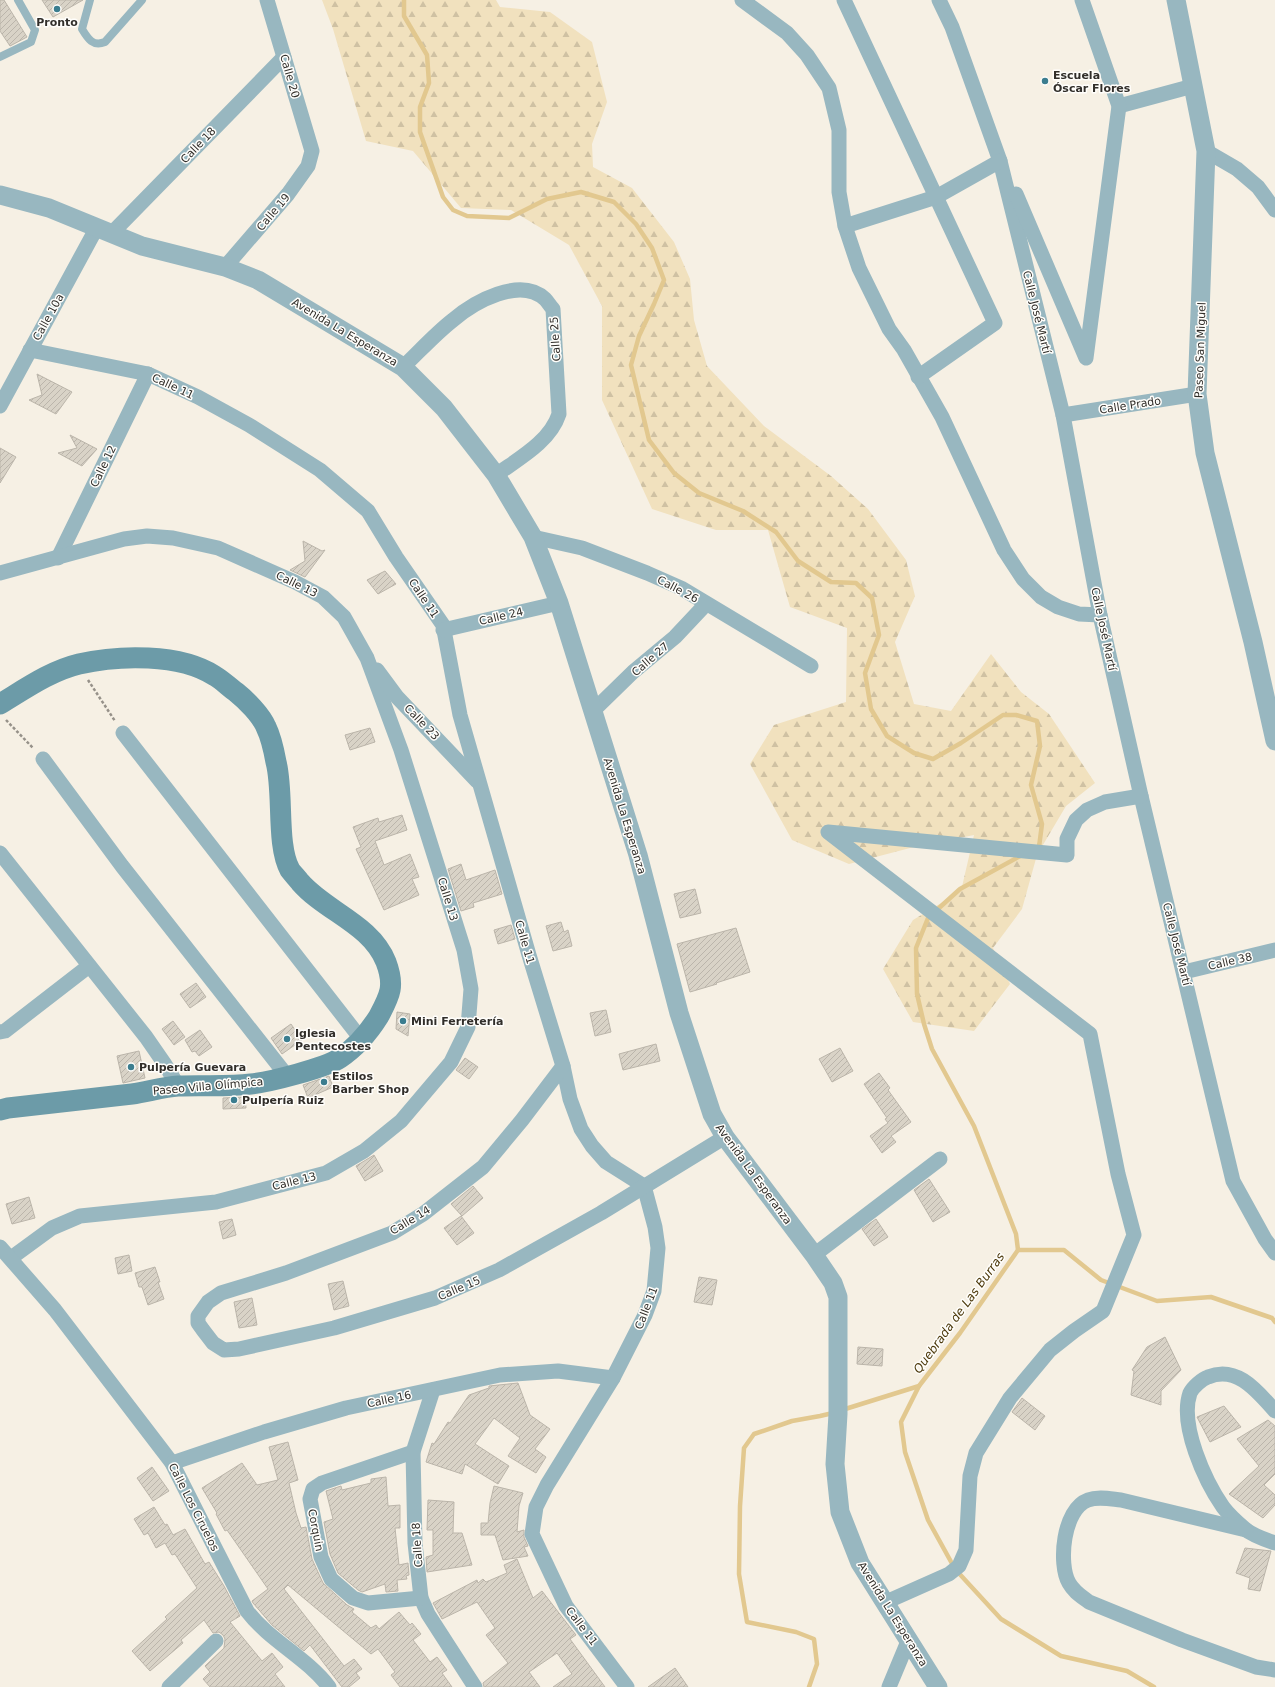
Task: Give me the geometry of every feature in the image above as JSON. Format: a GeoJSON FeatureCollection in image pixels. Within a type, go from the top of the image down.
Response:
{"type":"FeatureCollection","features":[{"type":"Feature","properties":{"kind":"main road","name":"Paseo Villa Olímpica"},"geometry":{"type":"LineString","coordinates":[[0,1110],[178,1086],[197,1087],[251,1084],[287,1076],[332,1063],[361,1039],[372,1026],[391,991],[392,983],[386,962],[378,947],[367,934],[309,892],[290,869],[284,848],[280,783],[277,765],[266,727],[245,699],[215,675],[191,664],[169,659],[114,658],[78,664],[53,673],[3,711]]}},
{"type":"Feature","properties":{"kind":"street","name":"Calle 20"},"geometry":{"type":"LineString","coordinates":[[267,0],[312,151]]}},
{"type":"Feature","properties":{"kind":"street"},"geometry":{"type":"LineString","coordinates":[[742,0],[787,33],[807,56],[829,88],[838,130],[839,192],[845,226],[859,268],[889,328],[904,350],[942,417],[1004,550],[1023,579],[1042,597],[1058,607],[1079,614],[1100,615]]}},
{"type":"Feature","properties":{"kind":"street"},"geometry":{"type":"LineString","coordinates":[[844,0],[995,323],[918,377]]}},
{"type":"Feature","properties":{"kind":"street","name":"Calle José Martí"},"geometry":{"type":"LineString","coordinates":[[940,0],[952,27],[998,155],[1063,415],[1100,615],[1141,796],[1233,1181],[1249,1212],[1275,1253]]}},
{"type":"Feature","properties":{"kind":"street"},"geometry":{"type":"LineString","coordinates":[[845,226],[936,197],[998,155],[1086,358],[1119,106],[1082,0]]}},
{"type":"Feature","properties":{"kind":"street","name":"Paseo San Miguel"},"geometry":{"type":"LineString","coordinates":[[1176,0],[1206,151],[1197,394],[1205,453],[1253,642],[1275,741]]}},
{"type":"Feature","properties":{"kind":"street","name":"Calle 18"},"geometry":{"type":"LineString","coordinates":[[104,231],[284,57]]}},
{"type":"Feature","properties":{"kind":"street"},"geometry":{"type":"LineString","coordinates":[[1119,106],[1194,86]]}},
{"type":"Feature","properties":{"kind":"street","name":"Calle 19"},"geometry":{"type":"LineString","coordinates":[[225,266],[288,194],[308,166],[312,151]]}},
{"type":"Feature","properties":{"kind":"street"},"geometry":{"type":"LineString","coordinates":[[1206,151],[1236,169],[1258,187],[1275,210]]}},
{"type":"Feature","properties":{"kind":"street","name":"Avenida La Esperanza"},"geometry":{"type":"LineString","coordinates":[[0,195],[49,208],[142,246],[225,266],[258,280],[403,367],[444,408],[496,475],[533,537],[559,603],[638,855],[679,1012],[712,1114],[725,1137],[814,1255],[833,1284],[838,1297],[838,1414],[835,1464],[840,1512],[860,1563],[886,1602],[938,1687]]}},
{"type":"Feature","properties":{"kind":"street","name":"Calle 10a"},"geometry":{"type":"LineString","coordinates":[[0,406],[30,350],[104,231]]}},
{"type":"Feature","properties":{"kind":"street","name":"Calle 25"},"geometry":{"type":"LineString","coordinates":[[403,367],[453,319],[475,304],[502,292],[518,290],[535,293],[546,299],[553,309],[559,414],[556,424],[536,446],[496,475]]}},
{"type":"Feature","properties":{"kind":"street","name":"Calle 11"},"geometry":{"type":"LineString","coordinates":[[30,350],[148,374],[198,397],[250,426],[320,470],[368,511],[396,557],[442,625],[460,715],[529,955],[563,1066],[570,1098],[581,1129],[592,1146],[606,1162],[644,1186],[655,1227],[658,1248],[654,1291],[645,1315],[613,1378],[547,1484],[536,1506],[532,1534],[566,1606],[627,1687]]}},
{"type":"Feature","properties":{"kind":"street","name":"Calle 12"},"geometry":{"type":"LineString","coordinates":[[58,558],[148,374]]}},
{"type":"Feature","properties":{"kind":"street","name":"Calle Prado"},"geometry":{"type":"LineString","coordinates":[[1063,415],[1197,394]]}},
{"type":"Feature","properties":{"kind":"street","name":"Calle 13"},"geometry":{"type":"LineString","coordinates":[[0,573],[124,539],[147,536],[174,538],[218,548],[295,582],[323,597],[344,617],[368,658],[401,750],[464,950],[471,989],[468,1027],[451,1062],[401,1121],[364,1151],[326,1173],[216,1202],[80,1216],[52,1228],[5,1252]]}},
{"type":"Feature","properties":{"kind":"street","name":"Calle 26"},"geometry":{"type":"LineString","coordinates":[[533,537],[582,548],[640,570],[681,588],[811,666]]}},
{"type":"Feature","properties":{"kind":"street","name":"Calle 24"},"geometry":{"type":"LineString","coordinates":[[443,630],[559,603]]}},
{"type":"Feature","properties":{"kind":"street","name":"Calle 27"},"geometry":{"type":"LineString","coordinates":[[592,712],[633,672],[675,637],[706,604]]}},
{"type":"Feature","properties":{"kind":"street","name":"Calle 23"},"geometry":{"type":"LineString","coordinates":[[368,658],[397,696],[480,783]]}},
{"type":"Feature","properties":{"kind":"street"},"geometry":{"type":"LineString","coordinates":[[123,733],[361,1039]]}},
{"type":"Feature","properties":{"kind":"street"},"geometry":{"type":"LineString","coordinates":[[43,759],[122,866],[287,1076]]}},
{"type":"Feature","properties":{"kind":"street"},"geometry":{"type":"LineString","coordinates":[[886,1602],[942,1578],[959,1566],[966,1550],[970,1476],[976,1453],[1010,1398],[1050,1350],[1103,1311],[1134,1235],[1118,1174],[1090,1034],[828,832],[1067,855],[1067,839],[1076,820],[1087,810],[1105,802],[1141,796]]}},
{"type":"Feature","properties":{"kind":"street"},"geometry":{"type":"LineString","coordinates":[[1,858],[146,1037],[178,1086]]}},
{"type":"Feature","properties":{"kind":"street","name":"Calle 38"},"geometry":{"type":"LineString","coordinates":[[1184,972],[1275,950]]}},
{"type":"Feature","properties":{"kind":"street"},"geometry":{"type":"LineString","coordinates":[[0,1032],[5,1031],[89,966]]}},
{"type":"Feature","properties":{"kind":"street","name":"Calle 14"},"geometry":{"type":"LineString","coordinates":[[208,1302],[221,1293],[286,1273],[392,1233],[423,1214],[483,1167],[522,1120],[563,1066]]}},
{"type":"Feature","properties":{"kind":"street","name":"Calle 15"},"geometry":{"type":"LineString","coordinates":[[208,1302],[198,1316],[198,1323],[213,1343],[224,1350],[239,1349],[334,1328],[435,1298],[500,1270],[601,1213],[725,1137]]}},
{"type":"Feature","properties":{"kind":"street"},"geometry":{"type":"LineString","coordinates":[[814,1255],[940,1159]]}},
{"type":"Feature","properties":{"kind":"street","name":"Calle Los Ciruelos"},"geometry":{"type":"LineString","coordinates":[[5,1252],[55,1310],[172,1463],[247,1611],[257,1624],[311,1668],[329,1687]]}},
{"type":"Feature","properties":{"kind":"street","name":"Calle 16"},"geometry":{"type":"LineString","coordinates":[[172,1463],[264,1432],[346,1408],[500,1375],[558,1371],[613,1378]]}},
{"type":"Feature","properties":{"kind":"street"},"geometry":{"type":"LineString","coordinates":[[1246,1530],[1224,1508],[1197,1456],[1190,1433],[1188,1411],[1191,1392],[1203,1378],[1218,1372],[1234,1376],[1251,1385],[1275,1411]]}},
{"type":"Feature","properties":{"kind":"street","name":"Calle 18"},"geometry":{"type":"LineString","coordinates":[[434,1390],[413,1452],[415,1543],[421,1598],[428,1614],[475,1687]]}},
{"type":"Feature","properties":{"kind":"street","name":"Corquin"},"geometry":{"type":"LineString","coordinates":[[413,1452],[322,1483],[313,1489],[310,1499],[321,1557],[331,1579],[339,1587],[353,1598],[368,1603],[421,1598]]}},
{"type":"Feature","properties":{"kind":"street"},"geometry":{"type":"LineString","coordinates":[[1275,1543],[1246,1530],[1121,1500],[1102,1498],[1087,1500],[1074,1510],[1068,1522],[1064,1543],[1065,1568],[1068,1582],[1076,1593],[1089,1602],[1106,1610],[1256,1667],[1275,1670]]}},
{"type":"Feature","properties":{"kind":"street"},"geometry":{"type":"LineString","coordinates":[[889,1687],[908,1639]]}},
{"type":"Feature","properties":{"kind":"street"},"geometry":{"type":"LineString","coordinates":[[169,1687],[216,1641]]}},
{"type":"Feature","properties":{"kind":"lane"},"geometry":{"type":"LineString","coordinates":[[1,55],[31,42],[34,35],[35,30],[18,0]]}},
{"type":"Feature","properties":{"kind":"lane"},"geometry":{"type":"LineString","coordinates":[[90,0],[82,29],[88,39],[94,44],[106,42],[142,0]]}},
{"type":"Feature","properties":{"kind":"path"},"geometry":{"type":"LineString","coordinates":[[78,664],[123,733]]}},
{"type":"Feature","properties":{"kind":"path"},"geometry":{"type":"LineString","coordinates":[[3,711],[43,759]]}},
{"type":"Feature","properties":{"kind":"green space"},"geometry":{"type":"Polygon","coordinates":[[[322,0],[496,0],[500,7],[550,12],[592,42],[607,102],[592,144],[593,167],[632,188],[674,242],[690,279],[694,320],[707,366],[764,426],[831,476],[868,509],[906,560],[915,596],[895,642],[914,704],[951,711],[991,654],[1021,692],[1049,714],[1095,783],[1066,806],[1037,855],[1022,909],[993,948],[1010,984],[974,1031],[913,1022],[883,969],[913,920],[961,891],[974,835],[910,848],[849,864],[792,840],[750,764],[774,725],[846,702],[847,628],[790,607],[768,530],[716,530],[652,509],[602,400],[602,306],[569,245],[511,210],[461,208],[413,151],[366,141],[333,29],[322,0]]]}},
{"type":"Feature","properties":{"kind":"building"},"geometry":{"type":"Polygon","coordinates":[[[0,0],[4,0],[27,37],[10,46],[0,31],[0,0]]]}},
{"type":"Feature","properties":{"kind":"building","name":"Pronto"},"geometry":{"type":"Polygon","coordinates":[[[42,0],[83,0],[53,17],[42,0]]]}},
{"type":"Feature","properties":{"kind":"building"},"geometry":{"type":"Polygon","coordinates":[[[37,374],[72,392],[56,414],[29,400],[42,395],[37,374]]]}},
{"type":"Feature","properties":{"kind":"building"},"geometry":{"type":"Polygon","coordinates":[[[70,435],[97,449],[82,466],[58,453],[77,448],[70,435]]]}},
{"type":"Feature","properties":{"kind":"building"},"geometry":{"type":"Polygon","coordinates":[[[0,448],[16,457],[0,483],[0,448]]]}},
{"type":"Feature","properties":{"kind":"building"},"geometry":{"type":"Polygon","coordinates":[[[303,541],[322,551],[325,550],[305,577],[290,570],[305,561],[303,541]]]}},
{"type":"Feature","properties":{"kind":"building"},"geometry":{"type":"Polygon","coordinates":[[[385,571],[396,584],[378,594],[367,580],[385,571]]]}},
{"type":"Feature","properties":{"kind":"building"},"geometry":{"type":"Polygon","coordinates":[[[370,728],[375,742],[350,750],[345,735],[370,728]]]}},
{"type":"Feature","properties":{"kind":"building"},"geometry":{"type":"Polygon","coordinates":[[[402,815],[407,830],[375,841],[384,865],[410,854],[419,877],[412,879],[419,895],[384,910],[356,849],[361,847],[353,827],[378,818],[379,822],[402,815]]]}},
{"type":"Feature","properties":{"kind":"building"},"geometry":{"type":"Polygon","coordinates":[[[461,864],[466,880],[495,870],[502,894],[473,903],[474,907],[461,911],[448,869],[461,864]]]}},
{"type":"Feature","properties":{"kind":"building"},"geometry":{"type":"Polygon","coordinates":[[[695,889],[701,913],[680,918],[674,894],[695,889]]]}},
{"type":"Feature","properties":{"kind":"building"},"geometry":{"type":"Polygon","coordinates":[[[561,922],[564,932],[568,930],[572,946],[553,951],[546,926],[561,922]]]}},
{"type":"Feature","properties":{"kind":"building"},"geometry":{"type":"Polygon","coordinates":[[[511,925],[515,939],[498,944],[494,930],[511,925]]]}},
{"type":"Feature","properties":{"kind":"building"},"geometry":{"type":"Polygon","coordinates":[[[736,928],[750,972],[690,992],[677,944],[736,928]]]}},
{"type":"Feature","properties":{"kind":"building"},"geometry":{"type":"Polygon","coordinates":[[[196,983],[206,997],[190,1008],[180,994],[196,983]]]}},
{"type":"Feature","properties":{"kind":"building"},"geometry":{"type":"Polygon","coordinates":[[[606,1010],[611,1032],[595,1036],[590,1013],[606,1010]]]}},
{"type":"Feature","properties":{"kind":"building","name":"Mini Ferretería"},"geometry":{"type":"Polygon","coordinates":[[[397,1012],[410,1014],[408,1036],[396,1029],[397,1012]]]}},
{"type":"Feature","properties":{"kind":"building"},"geometry":{"type":"Polygon","coordinates":[[[173,1021],[185,1037],[174,1045],[162,1029],[173,1021]]]}},
{"type":"Feature","properties":{"kind":"building","name":"Iglesia Pentecostes"},"geometry":{"type":"Polygon","coordinates":[[[291,1024],[302,1040],[282,1054],[271,1038],[291,1024]]]}},
{"type":"Feature","properties":{"kind":"building"},"geometry":{"type":"Polygon","coordinates":[[[200,1030],[212,1047],[199,1056],[195,1051],[192,1052],[185,1040],[200,1030]]]}},
{"type":"Feature","properties":{"kind":"building"},"geometry":{"type":"Polygon","coordinates":[[[656,1044],[660,1061],[623,1070],[619,1054],[656,1044]]]}},
{"type":"Feature","properties":{"kind":"building"},"geometry":{"type":"Polygon","coordinates":[[[840,1048],[853,1071],[832,1082],[819,1059],[840,1048]]]}},
{"type":"Feature","properties":{"kind":"building","name":"Pulpería Guevara"},"geometry":{"type":"Polygon","coordinates":[[[139,1051],[145,1078],[123,1083],[117,1056],[139,1051]]]}},
{"type":"Feature","properties":{"kind":"building"},"geometry":{"type":"Polygon","coordinates":[[[465,1058],[478,1067],[469,1079],[456,1070],[465,1058]]]}},
{"type":"Feature","properties":{"kind":"building"},"geometry":{"type":"Polygon","coordinates":[[[879,1073],[890,1088],[888,1090],[911,1122],[891,1136],[896,1142],[882,1153],[870,1136],[888,1123],[885,1119],[887,1118],[864,1084],[879,1073]]]}},
{"type":"Feature","properties":{"kind":"building"},"geometry":{"type":"Polygon","coordinates":[[[329,1076],[333,1087],[308,1098],[303,1085],[329,1076]]]}},
{"type":"Feature","properties":{"kind":"building","name":"Pulpería Ruiz"},"geometry":{"type":"Polygon","coordinates":[[[245,1097],[246,1108],[223,1109],[223,1098],[245,1097]]]}},
{"type":"Feature","properties":{"kind":"building"},"geometry":{"type":"Polygon","coordinates":[[[374,1155],[383,1171],[365,1181],[356,1166],[374,1155]]]}},
{"type":"Feature","properties":{"kind":"building"},"geometry":{"type":"Polygon","coordinates":[[[929,1179],[950,1212],[933,1222],[914,1190],[929,1179]]]}},
{"type":"Feature","properties":{"kind":"building"},"geometry":{"type":"Polygon","coordinates":[[[473,1186],[483,1198],[462,1216],[451,1204],[473,1186]]]}},
{"type":"Feature","properties":{"kind":"building"},"geometry":{"type":"Polygon","coordinates":[[[29,1197],[35,1218],[12,1224],[6,1204],[29,1197]]]}},
{"type":"Feature","properties":{"kind":"building"},"geometry":{"type":"Polygon","coordinates":[[[461,1216],[474,1233],[457,1245],[444,1228],[461,1216]]]}},
{"type":"Feature","properties":{"kind":"building"},"geometry":{"type":"Polygon","coordinates":[[[232,1219],[236,1235],[223,1239],[219,1222],[232,1219]]]}},
{"type":"Feature","properties":{"kind":"building"},"geometry":{"type":"Polygon","coordinates":[[[876,1219],[888,1237],[874,1246],[862,1229],[876,1219]]]}},
{"type":"Feature","properties":{"kind":"building"},"geometry":{"type":"Polygon","coordinates":[[[129,1255],[132,1271],[118,1274],[115,1258],[129,1255]]]}},
{"type":"Feature","properties":{"kind":"building"},"geometry":{"type":"Polygon","coordinates":[[[155,1267],[164,1299],[148,1305],[142,1287],[139,1287],[135,1273],[155,1267]]]}},
{"type":"Feature","properties":{"kind":"building"},"geometry":{"type":"Polygon","coordinates":[[[699,1277],[717,1280],[712,1305],[694,1302],[699,1277]]]}},
{"type":"Feature","properties":{"kind":"building"},"geometry":{"type":"Polygon","coordinates":[[[343,1281],[349,1306],[334,1310],[328,1284],[343,1281]]]}},
{"type":"Feature","properties":{"kind":"building"},"geometry":{"type":"Polygon","coordinates":[[[252,1298],[257,1325],[239,1328],[234,1302],[252,1298]]]}},
{"type":"Feature","properties":{"kind":"building"},"geometry":{"type":"Polygon","coordinates":[[[1165,1337],[1181,1370],[1161,1391],[1161,1405],[1131,1395],[1134,1371],[1132,1370],[1147,1347],[1165,1337]]]}},
{"type":"Feature","properties":{"kind":"building"},"geometry":{"type":"Polygon","coordinates":[[[858,1347],[883,1349],[882,1366],[857,1364],[858,1347]]]}},
{"type":"Feature","properties":{"kind":"building"},"geometry":{"type":"Polygon","coordinates":[[[518,1383],[530,1415],[550,1429],[535,1449],[546,1457],[536,1473],[508,1456],[520,1438],[494,1418],[475,1444],[509,1466],[498,1484],[465,1464],[462,1474],[426,1462],[432,1443],[434,1444],[448,1422],[450,1423],[469,1395],[489,1388],[489,1386],[518,1383]]]}},
{"type":"Feature","properties":{"kind":"building"},"geometry":{"type":"Polygon","coordinates":[[[1022,1398],[1045,1416],[1035,1430],[1012,1412],[1022,1398]]]}},
{"type":"Feature","properties":{"kind":"building"},"geometry":{"type":"Polygon","coordinates":[[[1224,1406],[1241,1427],[1210,1442],[1197,1417],[1224,1406]]]}},
{"type":"Feature","properties":{"kind":"building"},"geometry":{"type":"Polygon","coordinates":[[[1268,1420],[1275,1426],[1275,1474],[1264,1485],[1275,1495],[1275,1505],[1263,1518],[1229,1494],[1259,1466],[1237,1439],[1268,1420]]]}},
{"type":"Feature","properties":{"kind":"building"},"geometry":{"type":"Polygon","coordinates":[[[288,1442],[298,1480],[289,1483],[296,1513],[301,1528],[306,1527],[312,1559],[323,1583],[347,1605],[354,1609],[352,1612],[371,1628],[376,1625],[379,1629],[399,1612],[410,1625],[412,1623],[421,1634],[413,1640],[430,1662],[437,1657],[447,1670],[442,1673],[452,1687],[400,1687],[391,1675],[395,1672],[378,1649],[371,1654],[288,1585],[284,1589],[344,1666],[354,1659],[362,1669],[356,1673],[360,1678],[349,1687],[342,1687],[310,1645],[304,1651],[272,1625],[253,1603],[252,1601],[268,1589],[227,1530],[225,1531],[216,1514],[217,1513],[202,1488],[242,1463],[257,1485],[278,1480],[269,1447],[288,1442]]]}},
{"type":"Feature","properties":{"kind":"building"},"geometry":{"type":"Polygon","coordinates":[[[152,1467],[169,1491],[153,1501],[137,1478],[152,1467]]]}},
{"type":"Feature","properties":{"kind":"building"},"geometry":{"type":"Polygon","coordinates":[[[386,1477],[388,1506],[400,1505],[400,1528],[395,1528],[399,1565],[408,1563],[409,1575],[406,1576],[407,1579],[397,1580],[398,1591],[386,1592],[385,1584],[362,1592],[338,1573],[330,1554],[324,1522],[333,1519],[326,1491],[341,1486],[342,1490],[371,1483],[371,1479],[386,1477]]]}},
{"type":"Feature","properties":{"kind":"building"},"geometry":{"type":"Polygon","coordinates":[[[494,1486],[523,1493],[519,1506],[517,1532],[524,1530],[524,1537],[528,1546],[524,1547],[528,1556],[503,1560],[495,1535],[481,1535],[481,1523],[488,1523],[490,1503],[494,1486]]]}},
{"type":"Feature","properties":{"kind":"building"},"geometry":{"type":"Polygon","coordinates":[[[428,1500],[454,1502],[453,1533],[462,1533],[472,1565],[427,1572],[426,1557],[433,1555],[433,1530],[427,1530],[428,1500]]]}},
{"type":"Feature","properties":{"kind":"building"},"geometry":{"type":"Polygon","coordinates":[[[154,1507],[165,1525],[167,1524],[173,1535],[185,1529],[205,1564],[209,1562],[240,1616],[230,1622],[262,1661],[272,1653],[283,1667],[275,1674],[285,1687],[210,1687],[203,1679],[210,1672],[205,1666],[224,1648],[225,1639],[219,1632],[213,1633],[204,1620],[181,1640],[183,1643],[150,1671],[132,1651],[167,1619],[165,1617],[197,1588],[175,1554],[172,1555],[165,1543],[156,1548],[148,1533],[144,1535],[134,1519],[154,1507]]]}},
{"type":"Feature","properties":{"kind":"building"},"geometry":{"type":"Polygon","coordinates":[[[1245,1548],[1271,1551],[1260,1591],[1248,1589],[1250,1578],[1236,1573],[1245,1548]]]}},
{"type":"Feature","properties":{"kind":"building"},"geometry":{"type":"Polygon","coordinates":[[[517,1559],[533,1598],[542,1591],[576,1635],[570,1639],[605,1687],[553,1687],[572,1674],[557,1653],[529,1672],[540,1687],[484,1687],[483,1683],[508,1663],[486,1635],[495,1628],[477,1602],[442,1619],[433,1603],[477,1580],[478,1583],[483,1579],[486,1582],[507,1573],[504,1565],[517,1559]]]}},
{"type":"Feature","properties":{"kind":"building"},"geometry":{"type":"Polygon","coordinates":[[[675,1668],[688,1687],[648,1687],[675,1668]]]}},
{"type":"Feature","properties":{"kind":"waterway","name":"Quebrada de Las Burras"},"geometry":{"type":"LineString","coordinates":[[404,0],[404,16],[427,55],[429,83],[420,107],[420,132],[443,197],[453,210],[467,216],[509,218],[547,199],[581,192],[614,202],[636,224],[652,248],[664,280],[639,336],[631,365],[649,440],[674,473],[699,493],[743,511],[776,532],[798,561],[831,582],[856,583],[872,598],[879,635],[865,673],[871,709],[887,736],[914,753],[933,759],[961,743],[1003,715],[1016,715],[1037,721],[1040,746],[1031,785],[1042,824],[1039,847],[1036,848]]}},
{"type":"Feature","properties":{"kind":"waterway","name":"Quebrada de Las Burras"},"geometry":{"type":"LineString","coordinates":[[842,1410],[919,1386],[960,1333],[1018,1250],[1016,1234],[974,1126],[932,1049],[917,994],[916,948],[928,918],[960,889],[1022,855]]}},
{"type":"Feature","properties":{"kind":"waterway"},"geometry":{"type":"LineString","coordinates":[[1018,1250],[1064,1250],[1101,1280],[1157,1301],[1211,1297],[1272,1318],[1275,1322]]}},
{"type":"Feature","properties":{"kind":"waterway"},"geometry":{"type":"LineString","coordinates":[[919,1386],[901,1422],[905,1452],[928,1520],[955,1569],[1001,1619],[1061,1656],[1127,1671],[1154,1687]]}},
{"type":"Feature","properties":{"kind":"waterway","name":"Quebrada de Las Burras"},"geometry":{"type":"LineString","coordinates":[[809,1687],[817,1664],[814,1639],[796,1632],[747,1622],[739,1574],[740,1506],[744,1448],[754,1434],[792,1421],[833,1413]]}},
{"type":"Feature","properties":{"kind":"place","name":"Pronto"},"geometry":{"type":"Point","coordinates":[57,9]}},
{"type":"Feature","properties":{"kind":"place","name":"Escuela Óscar Flores"},"geometry":{"type":"Point","coordinates":[1045,81]}},
{"type":"Feature","properties":{"kind":"place","name":"Mini Ferretería"},"geometry":{"type":"Point","coordinates":[403,1021]}},
{"type":"Feature","properties":{"kind":"place","name":"Iglesia Pentecostes"},"geometry":{"type":"Point","coordinates":[287,1039]}},
{"type":"Feature","properties":{"kind":"place","name":"Pulpería Guevara"},"geometry":{"type":"Point","coordinates":[131,1067]}},
{"type":"Feature","properties":{"kind":"place","name":"Estilos Barber Shop"},"geometry":{"type":"Point","coordinates":[324,1082]}},
{"type":"Feature","properties":{"kind":"place","name":"Pulpería Ruiz"},"geometry":{"type":"Point","coordinates":[234,1100]}}]}
